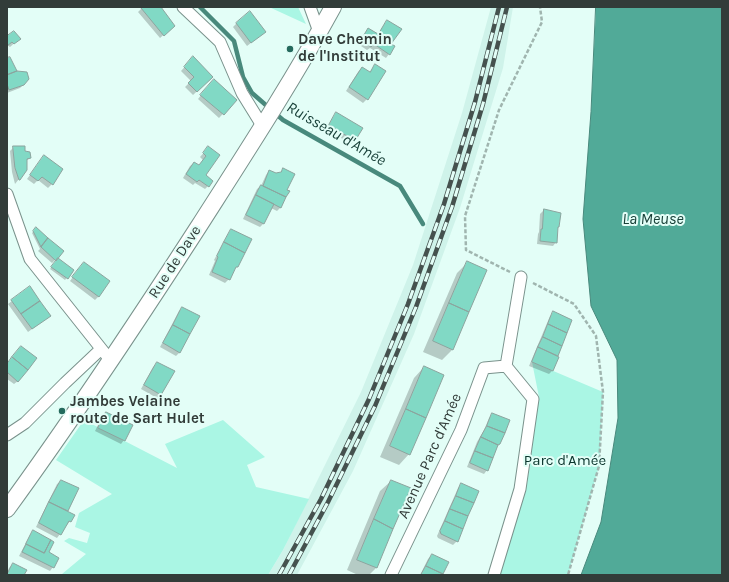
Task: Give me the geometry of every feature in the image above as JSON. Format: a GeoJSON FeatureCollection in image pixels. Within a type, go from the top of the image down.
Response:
{"type":"FeatureCollection","features":[{"type":"Feature","properties":{"kind":"main road","name":"Rue de Dave"},"geometry":{"type":"LineString","coordinates":[[7,509],[44,458],[106,355],[263,127],[333,7]]}},
{"type":"Feature","properties":{"kind":"street"},"geometry":{"type":"LineString","coordinates":[[183,7],[220,42],[242,93],[263,127]]}},
{"type":"Feature","properties":{"kind":"street"},"geometry":{"type":"LineString","coordinates":[[310,7],[319,32]]}},
{"type":"Feature","properties":{"kind":"street"},"geometry":{"type":"LineString","coordinates":[[7,194],[30,259],[106,355],[25,423],[7,435]]}},
{"type":"Feature","properties":{"kind":"street"},"geometry":{"type":"LineString","coordinates":[[494,575],[520,489],[533,399],[506,366],[521,277]]}},
{"type":"Feature","properties":{"kind":"street","name":"Avenue Parc d'Amée"},"geometry":{"type":"LineString","coordinates":[[392,575],[461,430],[484,368],[506,366]]}},
{"type":"Feature","properties":{"kind":"path"},"geometry":{"type":"LineString","coordinates":[[540,7],[542,22],[499,110],[466,216],[466,250],[574,304],[596,336],[603,392],[599,466],[568,575]]}},
{"type":"Feature","properties":{"kind":"shaded area"},"geometry":{"type":"Polygon","coordinates":[[[491,7],[513,7],[503,68],[460,208],[414,334],[353,471],[297,575],[268,575],[283,550],[361,392],[413,265],[462,113],[491,7]]]}},
{"type":"Feature","properties":{"kind":"green space"},"geometry":{"type":"Polygon","coordinates":[[[269,7],[298,7],[306,24],[269,7]]]}},
{"type":"Feature","properties":{"kind":"green space","name":"Parc d'Amée"},"geometry":{"type":"Polygon","coordinates":[[[532,362],[603,392],[599,466],[568,575],[499,575],[527,484],[539,397],[532,362]]]}},
{"type":"Feature","properties":{"kind":"green space"},"geometry":{"type":"Polygon","coordinates":[[[84,420],[177,468],[165,444],[223,420],[265,457],[247,465],[256,487],[309,499],[283,550],[268,575],[63,575],[62,574],[86,554],[64,541],[69,538],[87,543],[90,533],[75,527],[79,513],[112,494],[56,460],[84,420]]]}},
{"type":"Feature","properties":{"kind":"water","name":"La Meuse"},"geometry":{"type":"Polygon","coordinates":[[[596,7],[722,7],[722,575],[581,575],[601,522],[618,418],[617,360],[591,306],[583,219],[591,112],[596,7]]]}},
{"type":"Feature","properties":{"kind":"building"},"geometry":{"type":"Polygon","coordinates":[[[161,7],[175,26],[164,36],[141,8],[161,7]]]}},
{"type":"Feature","properties":{"kind":"building"},"geometry":{"type":"Polygon","coordinates":[[[250,11],[266,32],[251,43],[236,23],[250,11]]]}},
{"type":"Feature","properties":{"kind":"building"},"geometry":{"type":"Polygon","coordinates":[[[387,20],[402,29],[391,44],[395,46],[390,55],[374,44],[371,47],[361,40],[368,28],[378,34],[387,20]]]}},
{"type":"Feature","properties":{"kind":"building"},"geometry":{"type":"Polygon","coordinates":[[[14,31],[21,39],[14,44],[12,42],[7,46],[7,36],[14,31]]]}},
{"type":"Feature","properties":{"kind":"building"},"geometry":{"type":"Polygon","coordinates":[[[193,56],[213,77],[197,92],[188,83],[194,77],[184,67],[193,56]]]}},
{"type":"Feature","properties":{"kind":"building"},"geometry":{"type":"Polygon","coordinates":[[[10,57],[17,71],[7,75],[7,58],[10,57]]]}},
{"type":"Feature","properties":{"kind":"building"},"geometry":{"type":"Polygon","coordinates":[[[375,64],[386,71],[368,100],[349,87],[362,67],[370,72],[375,64]]]}},
{"type":"Feature","properties":{"kind":"building"},"geometry":{"type":"Polygon","coordinates":[[[17,71],[27,72],[29,79],[24,85],[9,90],[7,75],[17,71]]]}},
{"type":"Feature","properties":{"kind":"building"},"geometry":{"type":"Polygon","coordinates":[[[214,79],[237,100],[224,115],[200,95],[214,79]]]}},
{"type":"Feature","properties":{"kind":"building"},"geometry":{"type":"Polygon","coordinates":[[[336,112],[363,128],[355,141],[329,125],[336,112]]]}},
{"type":"Feature","properties":{"kind":"building"},"geometry":{"type":"Polygon","coordinates":[[[13,146],[25,146],[25,151],[30,152],[31,158],[27,159],[27,170],[20,180],[15,168],[13,146]]]}},
{"type":"Feature","properties":{"kind":"building"},"geometry":{"type":"Polygon","coordinates":[[[208,146],[220,155],[206,175],[213,181],[209,187],[199,180],[197,182],[186,174],[194,162],[199,165],[206,156],[203,153],[208,146]]]}},
{"type":"Feature","properties":{"kind":"building"},"geometry":{"type":"Polygon","coordinates":[[[44,155],[63,169],[53,185],[42,177],[38,181],[30,175],[44,155]]]}},
{"type":"Feature","properties":{"kind":"building"},"geometry":{"type":"Polygon","coordinates":[[[283,168],[295,174],[287,190],[290,191],[286,197],[263,186],[269,170],[276,173],[281,172],[283,168]]]}},
{"type":"Feature","properties":{"kind":"building"},"geometry":{"type":"Polygon","coordinates":[[[261,185],[286,197],[281,208],[256,195],[261,185]]]}},
{"type":"Feature","properties":{"kind":"building"},"geometry":{"type":"Polygon","coordinates":[[[256,195],[274,204],[264,224],[246,215],[256,195]]]}},
{"type":"Feature","properties":{"kind":"building"},"geometry":{"type":"Polygon","coordinates":[[[544,209],[561,213],[557,243],[540,241],[544,209]]]}},
{"type":"Feature","properties":{"kind":"building"},"geometry":{"type":"Polygon","coordinates":[[[36,227],[48,238],[41,247],[33,231],[36,227]]]}},
{"type":"Feature","properties":{"kind":"building"},"geometry":{"type":"Polygon","coordinates":[[[231,229],[252,239],[245,253],[224,242],[231,229]]]}},
{"type":"Feature","properties":{"kind":"building"},"geometry":{"type":"Polygon","coordinates":[[[48,238],[64,251],[56,261],[41,247],[48,238]]]}},
{"type":"Feature","properties":{"kind":"building"},"geometry":{"type":"Polygon","coordinates":[[[224,242],[245,253],[230,280],[212,272],[218,257],[217,256],[224,242]]]}},
{"type":"Feature","properties":{"kind":"building"},"geometry":{"type":"Polygon","coordinates":[[[58,258],[74,270],[68,279],[51,267],[58,258]]]}},
{"type":"Feature","properties":{"kind":"building"},"geometry":{"type":"Polygon","coordinates":[[[467,261],[487,270],[469,312],[449,303],[467,261]]]}},
{"type":"Feature","properties":{"kind":"building"},"geometry":{"type":"Polygon","coordinates":[[[84,262],[110,281],[99,297],[72,277],[84,262]]]}},
{"type":"Feature","properties":{"kind":"building"},"geometry":{"type":"Polygon","coordinates":[[[30,286],[40,301],[21,314],[11,300],[30,286]]]}},
{"type":"Feature","properties":{"kind":"building"},"geometry":{"type":"Polygon","coordinates":[[[40,301],[51,316],[32,329],[21,314],[40,301]]]}},
{"type":"Feature","properties":{"kind":"building"},"geometry":{"type":"Polygon","coordinates":[[[449,303],[469,312],[453,350],[433,341],[449,303]]]}},
{"type":"Feature","properties":{"kind":"building"},"geometry":{"type":"Polygon","coordinates":[[[182,307],[200,316],[190,334],[173,325],[182,307]]]}},
{"type":"Feature","properties":{"kind":"building"},"geometry":{"type":"Polygon","coordinates":[[[553,311],[572,320],[567,333],[548,324],[553,311]]]}},
{"type":"Feature","properties":{"kind":"building"},"geometry":{"type":"Polygon","coordinates":[[[548,324],[567,333],[562,346],[543,337],[548,324]]]}},
{"type":"Feature","properties":{"kind":"building"},"geometry":{"type":"Polygon","coordinates":[[[173,325],[190,334],[180,353],[163,343],[173,325]]]}},
{"type":"Feature","properties":{"kind":"building"},"geometry":{"type":"Polygon","coordinates":[[[543,337],[562,346],[558,356],[538,347],[543,337]]]}},
{"type":"Feature","properties":{"kind":"building"},"geometry":{"type":"Polygon","coordinates":[[[21,346],[37,358],[28,370],[12,357],[21,346]]]}},
{"type":"Feature","properties":{"kind":"building"},"geometry":{"type":"Polygon","coordinates":[[[538,347],[559,357],[553,371],[532,362],[538,347]]]}},
{"type":"Feature","properties":{"kind":"building"},"geometry":{"type":"Polygon","coordinates":[[[12,357],[28,370],[18,382],[7,372],[7,364],[12,357]]]}},
{"type":"Feature","properties":{"kind":"building"},"geometry":{"type":"Polygon","coordinates":[[[157,362],[175,371],[161,395],[144,385],[157,362]]]}},
{"type":"Feature","properties":{"kind":"building"},"geometry":{"type":"Polygon","coordinates":[[[424,366],[444,375],[426,418],[406,409],[424,366]]]}},
{"type":"Feature","properties":{"kind":"building"},"geometry":{"type":"Polygon","coordinates":[[[406,409],[426,418],[410,455],[390,446],[406,409]]]}},
{"type":"Feature","properties":{"kind":"building"},"geometry":{"type":"Polygon","coordinates":[[[106,412],[133,425],[125,441],[98,428],[106,412]]]}},
{"type":"Feature","properties":{"kind":"building"},"geometry":{"type":"Polygon","coordinates":[[[492,413],[510,420],[505,433],[487,426],[492,413]]]}},
{"type":"Feature","properties":{"kind":"building"},"geometry":{"type":"Polygon","coordinates":[[[487,426],[505,433],[500,444],[498,445],[481,437],[487,426]]]}},
{"type":"Feature","properties":{"kind":"building"},"geometry":{"type":"Polygon","coordinates":[[[481,437],[498,445],[493,458],[475,451],[481,437]]]}},
{"type":"Feature","properties":{"kind":"building"},"geometry":{"type":"Polygon","coordinates":[[[475,451],[493,458],[488,471],[470,463],[475,451]]]}},
{"type":"Feature","properties":{"kind":"building"},"geometry":{"type":"Polygon","coordinates":[[[61,480],[79,488],[68,511],[49,502],[61,480]]]}},
{"type":"Feature","properties":{"kind":"building"},"geometry":{"type":"Polygon","coordinates":[[[391,480],[411,488],[393,529],[374,519],[391,480]]]}},
{"type":"Feature","properties":{"kind":"building"},"geometry":{"type":"Polygon","coordinates":[[[461,483],[479,491],[474,503],[456,496],[461,483]]]}},
{"type":"Feature","properties":{"kind":"building"},"geometry":{"type":"Polygon","coordinates":[[[456,496],[474,503],[468,516],[450,509],[456,496]]]}},
{"type":"Feature","properties":{"kind":"building"},"geometry":{"type":"Polygon","coordinates":[[[49,502],[75,515],[71,522],[69,521],[61,535],[39,523],[49,502]]]}},
{"type":"Feature","properties":{"kind":"building"},"geometry":{"type":"Polygon","coordinates":[[[450,509],[468,516],[463,529],[445,521],[450,509]]]}},
{"type":"Feature","properties":{"kind":"building"},"geometry":{"type":"Polygon","coordinates":[[[374,519],[393,529],[377,568],[357,560],[374,519]]]}},
{"type":"Feature","properties":{"kind":"building"},"geometry":{"type":"Polygon","coordinates":[[[445,521],[463,529],[458,542],[441,534],[440,531],[445,521]]]}},
{"type":"Feature","properties":{"kind":"building"},"geometry":{"type":"Polygon","coordinates":[[[33,530],[51,540],[44,553],[26,544],[33,530]]]}},
{"type":"Feature","properties":{"kind":"building"},"geometry":{"type":"Polygon","coordinates":[[[51,540],[54,542],[49,552],[59,558],[54,568],[22,552],[26,544],[44,553],[51,540]]]}},
{"type":"Feature","properties":{"kind":"building"},"geometry":{"type":"Polygon","coordinates":[[[432,554],[449,562],[443,574],[426,566],[432,554]]]}},
{"type":"Feature","properties":{"kind":"building"},"geometry":{"type":"Polygon","coordinates":[[[13,563],[27,570],[24,575],[7,575],[13,563]]]}},
{"type":"Feature","properties":{"kind":"building"},"geometry":{"type":"Polygon","coordinates":[[[426,566],[443,574],[443,575],[421,575],[426,566]]]}},
{"type":"Feature","properties":{"kind":"waterway","name":"Ruisseau d'Amée"},"geometry":{"type":"LineString","coordinates":[[200,7],[234,41],[243,77],[252,93],[283,120],[400,186],[423,224]]}},
{"type":"Feature","properties":{"kind":"railway"},"geometry":{"type":"LineString","coordinates":[[279,575],[321,499],[369,399],[408,304],[444,204],[475,102],[499,7]]}},
{"type":"Feature","properties":{"kind":"railway"},"geometry":{"type":"LineString","coordinates":[[289,575],[328,502],[375,406],[416,307],[452,207],[483,104],[507,7]]}},
{"type":"Feature","properties":{"kind":"place","name":"Dave Chemin de l'Institut"},"geometry":{"type":"Point","coordinates":[290,49]}},
{"type":"Feature","properties":{"kind":"place","name":"Jambes Velaine route de Sart Hulet"},"geometry":{"type":"Point","coordinates":[62,411]}}]}
